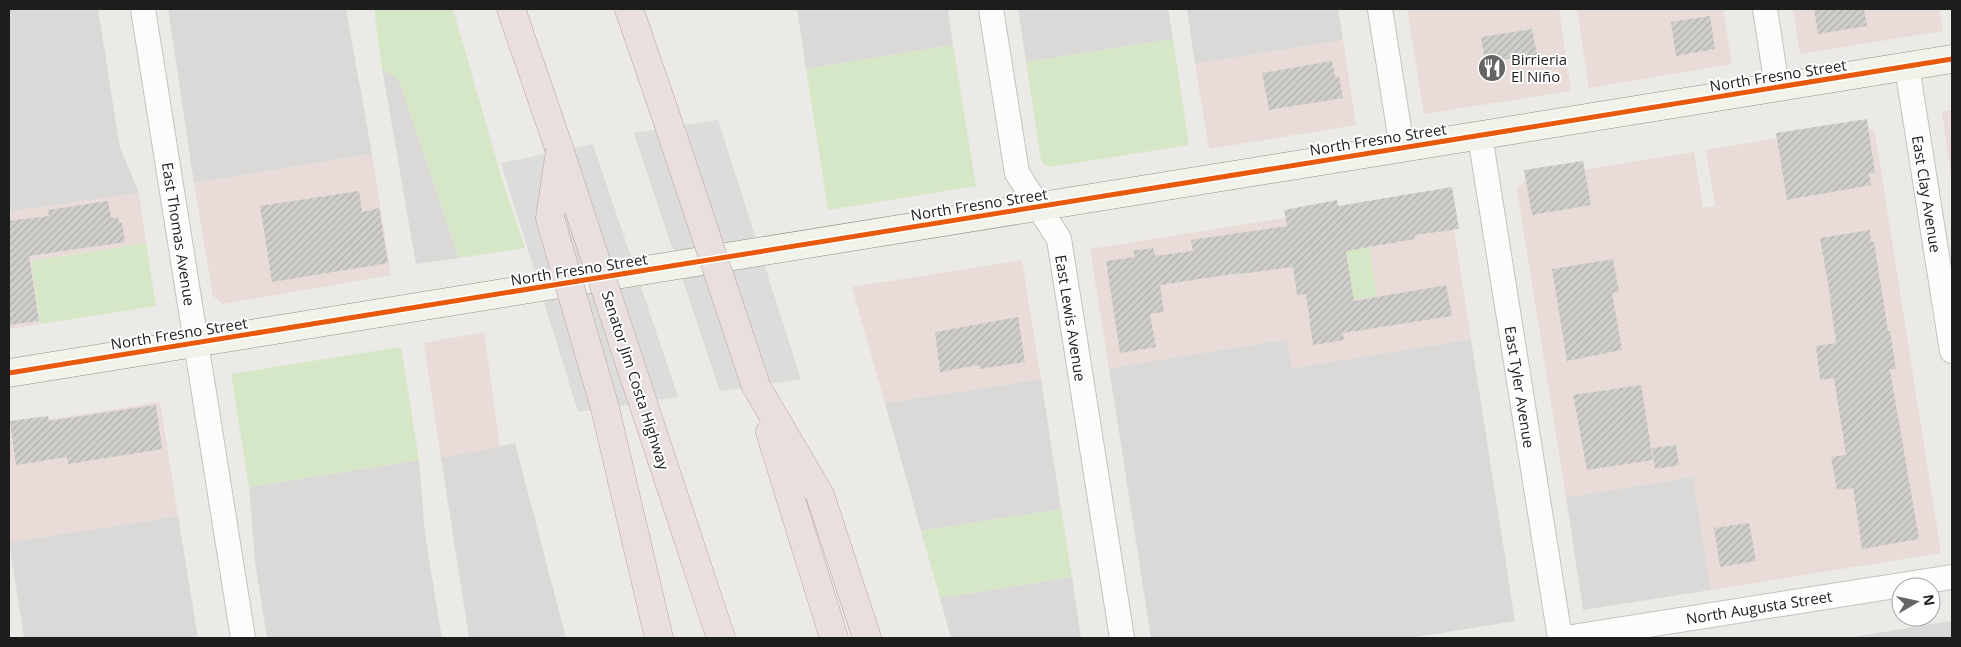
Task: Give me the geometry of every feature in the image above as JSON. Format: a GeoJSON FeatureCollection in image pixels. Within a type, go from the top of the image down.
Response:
{"type":"FeatureCollection","features":[{"type":"Feature","properties":{"kind":"highway","name":"Senator Jim Costa Highway"},"geometry":{"type":"LineString","coordinates":[[511,9],[560,151],[721,638]]}},
{"type":"Feature","properties":{"kind":"highway"},"geometry":{"type":"LineString","coordinates":[[629,9],[756,386],[834,638]]}},
{"type":"Feature","properties":{"kind":"highway"},"geometry":{"type":"LineString","coordinates":[[560,151],[550,218],[605,408],[660,638]]}},
{"type":"Feature","properties":{"kind":"highway"},"geometry":{"type":"LineString","coordinates":[[756,386],[820,495],[867,638]]}},
{"type":"Feature","properties":{"kind":"main road","name":"North Fresno Street"},"geometry":{"type":"LineString","coordinates":[[9,373],[1952,59]]}},
{"type":"Feature","properties":{"kind":"street","name":"East Thomas Avenue"},"geometry":{"type":"LineString","coordinates":[[143,9],[243,638]]}},
{"type":"Feature","properties":{"kind":"street","name":"East Lewis Avenue"},"geometry":{"type":"LineString","coordinates":[[991,9],[1017,173],[1059,239],[1122,638]]}},
{"type":"Feature","properties":{"kind":"street"},"geometry":{"type":"LineString","coordinates":[[1380,9],[1402,148]]}},
{"type":"Feature","properties":{"kind":"street"},"geometry":{"type":"LineString","coordinates":[[1765,9],[1778,88]]}},
{"type":"Feature","properties":{"kind":"street","name":"East Clay Avenue"},"geometry":{"type":"LineString","coordinates":[[1907,67],[1952,350]]}},
{"type":"Feature","properties":{"kind":"street","name":"East Tyler Avenue"},"geometry":{"type":"LineString","coordinates":[[1480,136],[1560,638]]}},
{"type":"Feature","properties":{"kind":"street","name":"North Augusta Street"},"geometry":{"type":"LineString","coordinates":[[1566,638],[1952,577]]}},
{"type":"Feature","properties":{"kind":"shaded area"},"geometry":{"type":"Polygon","coordinates":[[[9,9],[98,9],[120,148],[139,193],[9,212],[9,9]]]}},
{"type":"Feature","properties":{"kind":"shaded area"},"geometry":{"type":"Polygon","coordinates":[[[168,9],[346,9],[372,154],[194,183],[168,9]]]}},
{"type":"Feature","properties":{"kind":"shaded area"},"geometry":{"type":"Polygon","coordinates":[[[797,9],[948,9],[953,45],[806,69],[797,9]]]}},
{"type":"Feature","properties":{"kind":"shaded area"},"geometry":{"type":"Polygon","coordinates":[[[1018,9],[1168,9],[1173,39],[1026,62],[1018,9]]]}},
{"type":"Feature","properties":{"kind":"shaded area"},"geometry":{"type":"Polygon","coordinates":[[[1187,9],[1338,9],[1343,40],[1195,64],[1187,9]]]}},
{"type":"Feature","properties":{"kind":"shaded area","name":"Birrieria El Niño"},"geometry":{"type":"Polygon","coordinates":[[[1407,9],[1559,9],[1571,91],[1424,114],[1407,9]]]}},
{"type":"Feature","properties":{"kind":"shaded area"},"geometry":{"type":"Polygon","coordinates":[[[1577,9],[1723,9],[1732,64],[1589,88],[1577,9]]]}},
{"type":"Feature","properties":{"kind":"shaded area"},"geometry":{"type":"Polygon","coordinates":[[[1793,9],[1939,9],[1943,31],[1800,54],[1793,9]]]}},
{"type":"Feature","properties":{"kind":"shaded area"},"geometry":{"type":"Polygon","coordinates":[[[1343,40],[1356,125],[1209,149],[1195,64],[1343,40]]]}},
{"type":"Feature","properties":{"kind":"shaded area"},"geometry":{"type":"Polygon","coordinates":[[[382,68],[399,80],[459,258],[416,264],[382,68]]]}},
{"type":"Feature","properties":{"kind":"shaded area"},"geometry":{"type":"Polygon","coordinates":[[[1952,110],[1952,182],[1942,112],[1952,110]]]}},
{"type":"Feature","properties":{"kind":"shaded area"},"geometry":{"type":"Polygon","coordinates":[[[1864,124],[1875,132],[1941,553],[1711,590],[1693,477],[1566,497],[1517,190],[1526,179],[1694,152],[1703,208],[1715,206],[1706,150],[1864,124]]]}},
{"type":"Feature","properties":{"kind":"shaded area"},"geometry":{"type":"Polygon","coordinates":[[[372,154],[391,275],[223,304],[213,296],[194,183],[372,154]]]}},
{"type":"Feature","properties":{"kind":"shaded area"},"geometry":{"type":"Polygon","coordinates":[[[1448,191],[1471,339],[1292,368],[1287,339],[1109,368],[1090,249],[1335,210],[1349,300],[1376,296],[1363,205],[1448,191]]]}},
{"type":"Feature","properties":{"kind":"shaded area"},"geometry":{"type":"Polygon","coordinates":[[[139,193],[146,243],[31,261],[40,324],[9,329],[9,212],[139,193]]]}},
{"type":"Feature","properties":{"kind":"shaded area"},"geometry":{"type":"Polygon","coordinates":[[[1022,260],[1041,379],[885,403],[852,287],[1022,260]]]}},
{"type":"Feature","properties":{"kind":"shaded area"},"geometry":{"type":"Polygon","coordinates":[[[484,332],[500,447],[441,458],[424,343],[484,332]]]}},
{"type":"Feature","properties":{"kind":"shaded area"},"geometry":{"type":"Polygon","coordinates":[[[1288,339],[1292,368],[1471,339],[1515,621],[1411,638],[1151,638],[1109,368],[1288,339]]]}},
{"type":"Feature","properties":{"kind":"shaded area"},"geometry":{"type":"Polygon","coordinates":[[[1041,379],[1061,509],[921,531],[885,403],[1041,379]]]}},
{"type":"Feature","properties":{"kind":"shaded area"},"geometry":{"type":"Polygon","coordinates":[[[160,402],[178,516],[9,542],[9,426],[160,402]]]}},
{"type":"Feature","properties":{"kind":"shaded area"},"geometry":{"type":"Polygon","coordinates":[[[515,443],[566,638],[469,638],[441,458],[515,443]]]}},
{"type":"Feature","properties":{"kind":"shaded area"},"geometry":{"type":"Polygon","coordinates":[[[419,460],[425,534],[442,638],[267,638],[255,561],[249,487],[419,460]]]}},
{"type":"Feature","properties":{"kind":"shaded area"},"geometry":{"type":"Polygon","coordinates":[[[1693,477],[1711,590],[1583,610],[1566,497],[1693,477]]]}},
{"type":"Feature","properties":{"kind":"shaded area"},"geometry":{"type":"Polygon","coordinates":[[[178,516],[198,638],[24,638],[9,542],[178,516]]]}},
{"type":"Feature","properties":{"kind":"shaded area"},"geometry":{"type":"Polygon","coordinates":[[[1072,577],[1081,638],[951,638],[940,598],[1072,577]]]}},
{"type":"Feature","properties":{"kind":"shaded area"},"geometry":{"type":"Polygon","coordinates":[[[1951,621],[1952,638],[1846,638],[1914,627],[1941,627],[1941,623],[1951,621]]]}},
{"type":"Feature","properties":{"kind":"green space"},"geometry":{"type":"Polygon","coordinates":[[[374,9],[453,9],[501,176],[525,248],[459,258],[399,80],[382,68],[374,9]]]}},
{"type":"Feature","properties":{"kind":"green space"},"geometry":{"type":"Polygon","coordinates":[[[1173,39],[1189,145],[1050,167],[1044,165],[1041,160],[1026,62],[1173,39]]]}},
{"type":"Feature","properties":{"kind":"green space"},"geometry":{"type":"Polygon","coordinates":[[[953,45],[976,186],[828,210],[806,69],[953,45]]]}},
{"type":"Feature","properties":{"kind":"green space"},"geometry":{"type":"Polygon","coordinates":[[[1363,205],[1377,296],[1349,300],[1335,210],[1363,205]]]}},
{"type":"Feature","properties":{"kind":"green space"},"geometry":{"type":"Polygon","coordinates":[[[146,243],[156,306],[40,324],[31,261],[146,243]]]}},
{"type":"Feature","properties":{"kind":"green space"},"geometry":{"type":"Polygon","coordinates":[[[401,347],[419,460],[249,487],[231,374],[401,347]]]}},
{"type":"Feature","properties":{"kind":"green space"},"geometry":{"type":"Polygon","coordinates":[[[1061,509],[1072,577],[940,598],[921,531],[1061,509]]]}},
{"type":"Feature","properties":{"kind":"pier"},"geometry":{"type":"Polygon","coordinates":[[[718,120],[801,379],[720,391],[634,133],[718,120]]]}},
{"type":"Feature","properties":{"kind":"pier"},"geometry":{"type":"Polygon","coordinates":[[[593,144],[678,397],[578,412],[501,163],[593,144]]]}},
{"type":"Feature","properties":{"kind":"building"},"geometry":{"type":"Polygon","coordinates":[[[1814,9],[1864,9],[1867,26],[1818,34],[1814,9]]]}},
{"type":"Feature","properties":{"kind":"building"},"geometry":{"type":"Polygon","coordinates":[[[1710,16],[1715,49],[1676,56],[1671,22],[1710,16]]]}},
{"type":"Feature","properties":{"kind":"building"},"geometry":{"type":"Polygon","coordinates":[[[1532,29],[1537,55],[1485,62],[1481,37],[1532,29]]]}},
{"type":"Feature","properties":{"kind":"building"},"geometry":{"type":"Polygon","coordinates":[[[1332,61],[1335,77],[1339,77],[1343,98],[1269,110],[1262,73],[1332,61]]]}},
{"type":"Feature","properties":{"kind":"building"},"geometry":{"type":"Polygon","coordinates":[[[1867,119],[1875,173],[1869,174],[1871,185],[1787,200],[1776,133],[1867,119]]]}},
{"type":"Feature","properties":{"kind":"building"},"geometry":{"type":"Polygon","coordinates":[[[1583,161],[1591,205],[1532,215],[1524,170],[1583,161]]]}},
{"type":"Feature","properties":{"kind":"building"},"geometry":{"type":"Polygon","coordinates":[[[1452,187],[1459,229],[1415,235],[1415,239],[1346,251],[1354,301],[1446,285],[1452,316],[1343,333],[1344,340],[1313,345],[1306,294],[1297,295],[1293,267],[1160,285],[1164,312],[1150,314],[1156,347],[1120,353],[1106,261],[1135,257],[1133,251],[1153,248],[1155,256],[1193,251],[1191,240],[1287,226],[1284,210],[1337,200],[1338,206],[1452,187]]]}},
{"type":"Feature","properties":{"kind":"building"},"geometry":{"type":"Polygon","coordinates":[[[359,191],[362,212],[379,208],[388,263],[272,282],[260,206],[359,191]]]}},
{"type":"Feature","properties":{"kind":"building"},"geometry":{"type":"Polygon","coordinates":[[[108,201],[111,218],[118,217],[119,223],[122,223],[125,242],[29,256],[39,321],[9,325],[9,221],[49,216],[48,210],[108,201]]]}},
{"type":"Feature","properties":{"kind":"building"},"geometry":{"type":"Polygon","coordinates":[[[1870,230],[1871,242],[1874,242],[1888,331],[1890,331],[1896,369],[1890,370],[1919,539],[1862,549],[1853,488],[1837,490],[1831,457],[1846,455],[1834,378],[1820,380],[1816,346],[1836,343],[1831,300],[1820,238],[1870,230]]]}},
{"type":"Feature","properties":{"kind":"building"},"geometry":{"type":"Polygon","coordinates":[[[1613,259],[1619,292],[1612,293],[1622,350],[1567,361],[1552,269],[1613,259]]]}},
{"type":"Feature","properties":{"kind":"building"},"geometry":{"type":"Polygon","coordinates":[[[1018,317],[1025,362],[980,369],[979,365],[940,372],[935,332],[1018,317]]]}},
{"type":"Feature","properties":{"kind":"building"},"geometry":{"type":"Polygon","coordinates":[[[1641,385],[1653,460],[1587,470],[1573,395],[1641,385]]]}},
{"type":"Feature","properties":{"kind":"building"},"geometry":{"type":"Polygon","coordinates":[[[156,405],[162,449],[68,464],[67,457],[16,465],[10,421],[48,416],[49,421],[156,405]]]}},
{"type":"Feature","properties":{"kind":"building"},"geometry":{"type":"Polygon","coordinates":[[[1676,445],[1679,465],[1655,469],[1652,448],[1676,445]]]}},
{"type":"Feature","properties":{"kind":"building"},"geometry":{"type":"Polygon","coordinates":[[[1749,523],[1756,561],[1720,567],[1714,528],[1749,523]]]}},
{"type":"Feature","properties":{"kind":"cycle path"},"geometry":{"type":"LineString","coordinates":[[9,373],[1952,59]]}},
{"type":"Feature","properties":{"kind":"place","name":"Birrieria El Niño"},"geometry":{"type":"Point","coordinates":[1492,68]}}]}
